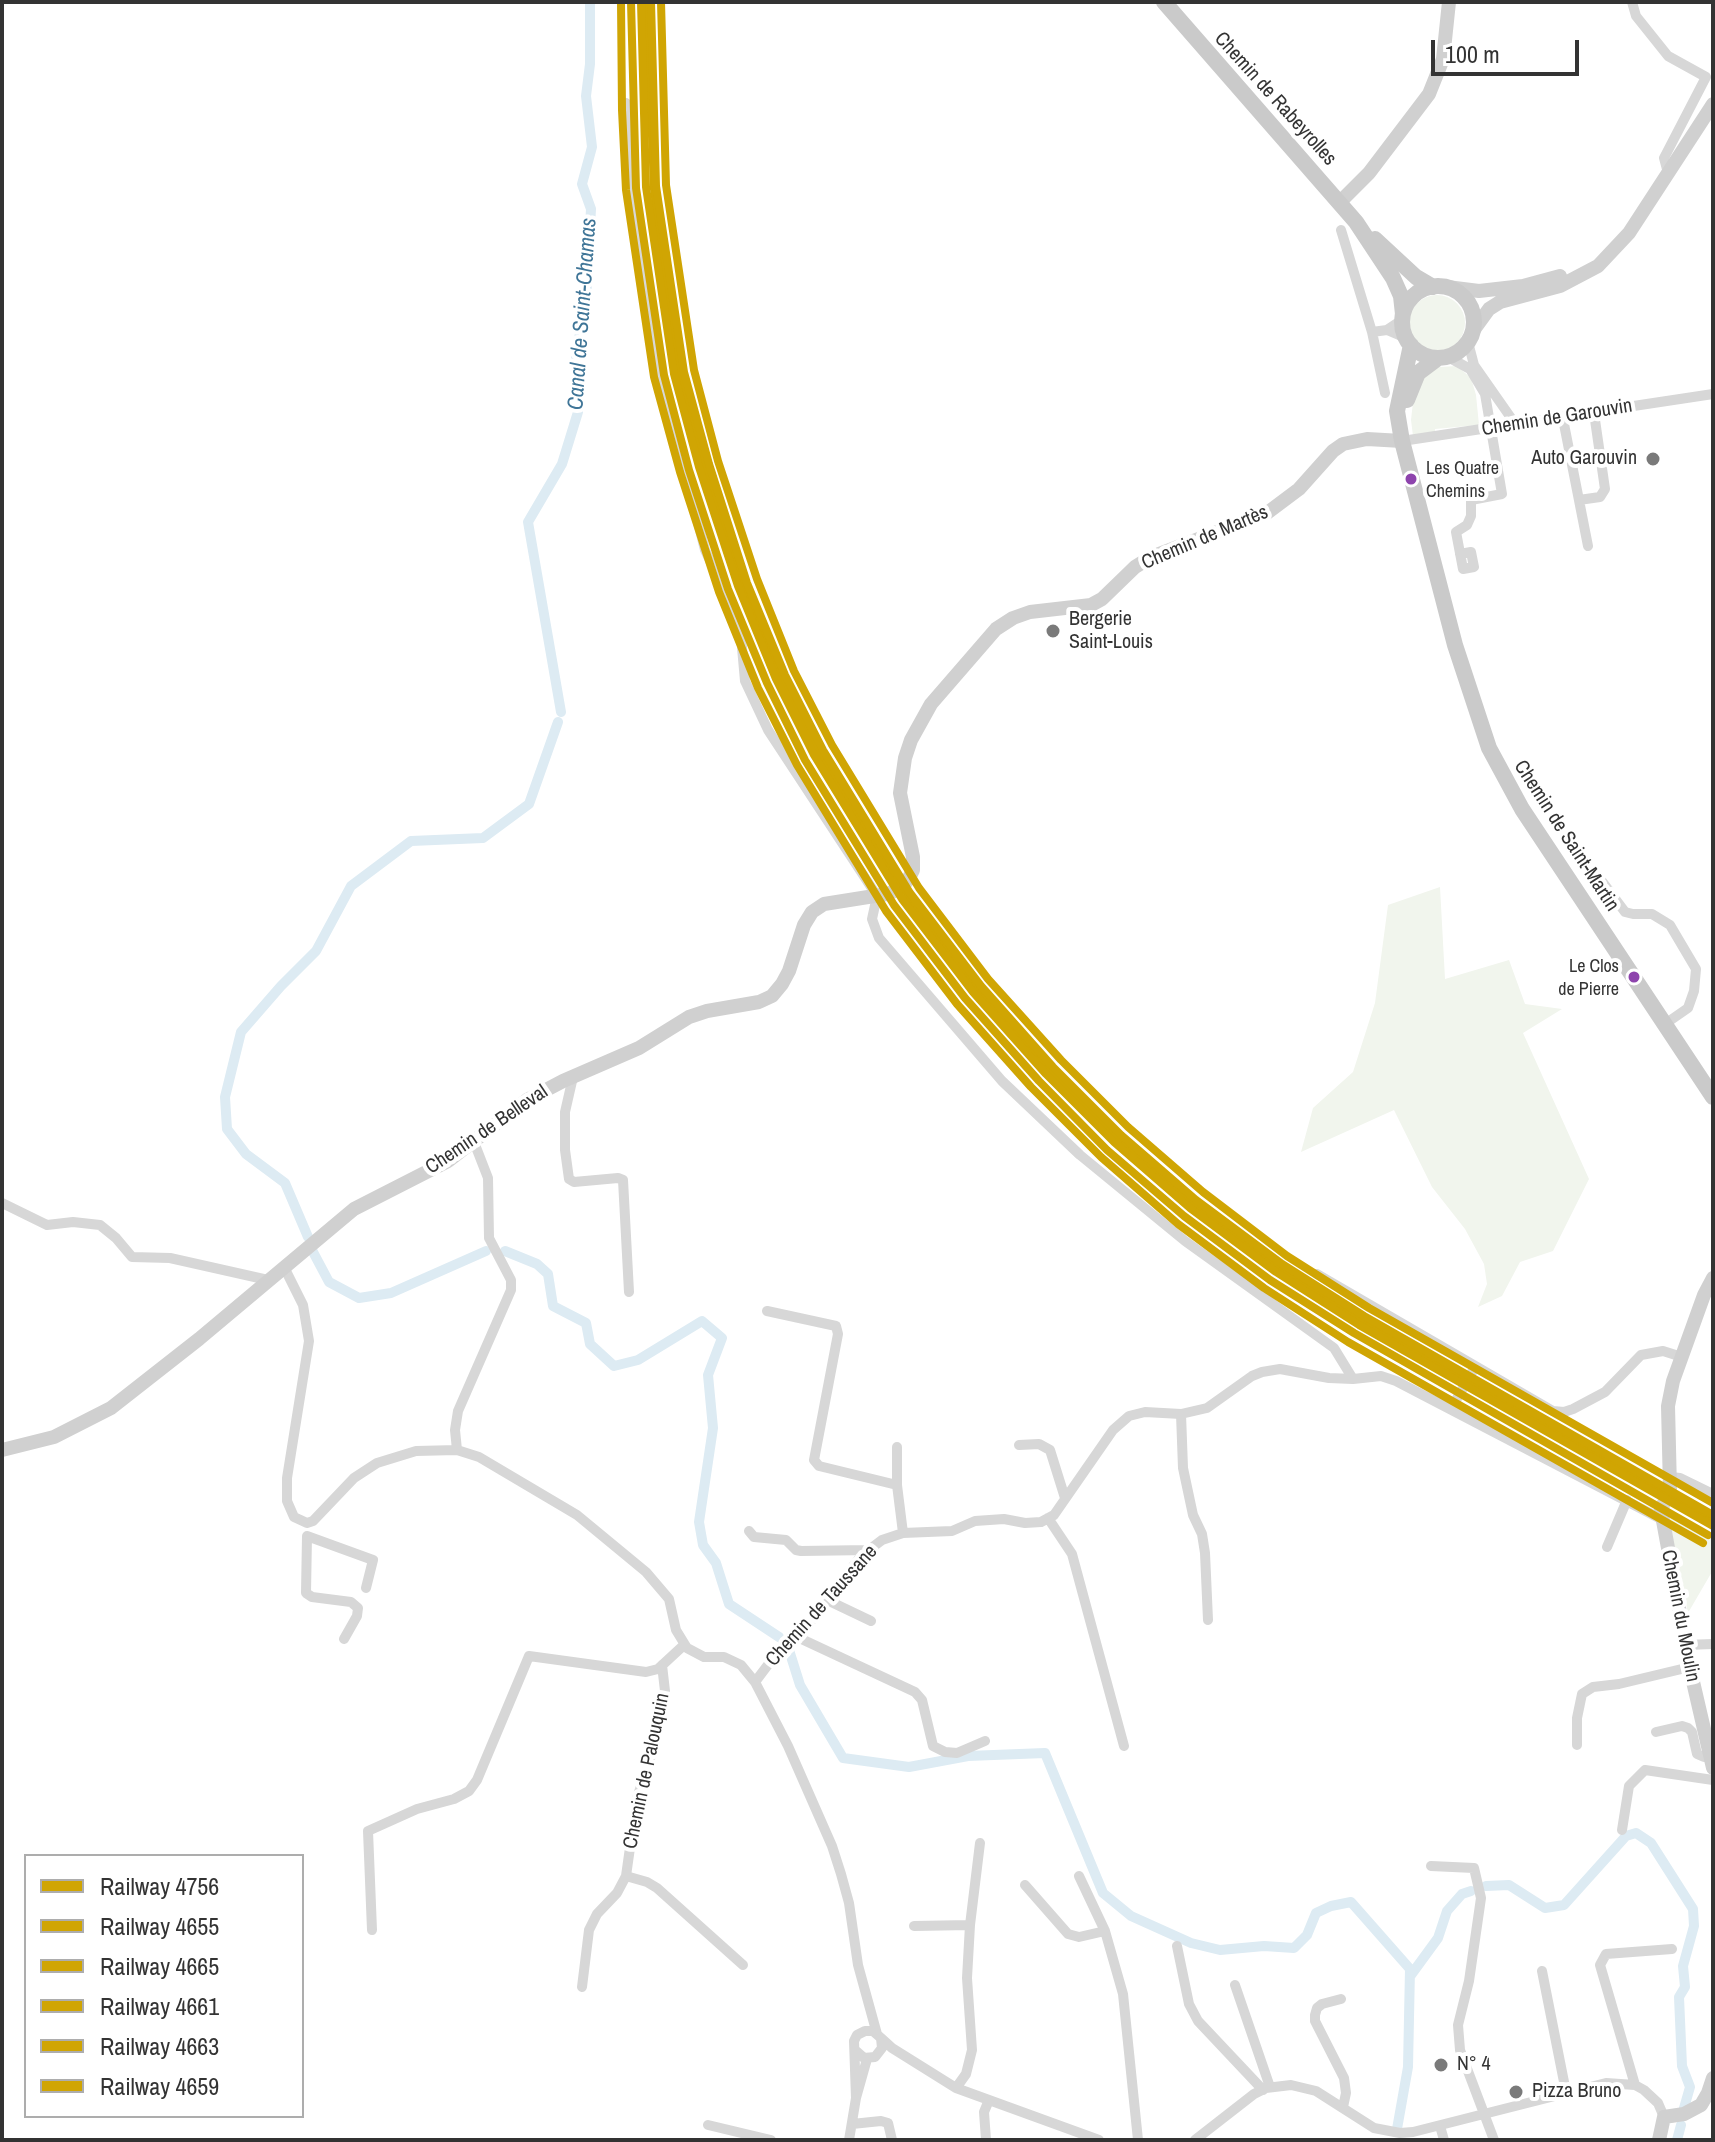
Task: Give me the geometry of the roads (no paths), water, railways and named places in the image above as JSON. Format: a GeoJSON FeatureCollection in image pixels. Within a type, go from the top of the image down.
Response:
{"type":"FeatureCollection","features":[{"type":"Feature","properties":{"kind":"main road","name":"Chemin de Rabeyrolles"},"geometry":{"type":"LineString","coordinates":[[1164,2],[1340,202],[1349,226],[1393,278],[1401,296],[1403,317]]}},
{"type":"Feature","properties":{"kind":"main road","name":"Chemin de Rabeyrolles"},"geometry":{"type":"LineString","coordinates":[[1349,226],[1416,277],[1440,287]]}},
{"type":"Feature","properties":{"kind":"main road"},"geometry":{"type":"LineString","coordinates":[[1440,287],[1466,299],[1472,309],[1471,337],[1460,351],[1427,364],[1412,383],[1401,437],[1397,411],[1408,341],[1403,317],[1414,296],[1440,287]]}},
{"type":"Feature","properties":{"kind":"main road"},"geometry":{"type":"LineString","coordinates":[[1408,341],[1418,352],[1443,357]]}},
{"type":"Feature","properties":{"kind":"main road","name":"Chemin de Saint-Martin"},"geometry":{"type":"LineString","coordinates":[[1401,437],[1455,645],[1489,748],[1522,809],[1713,1097]]}},
{"type":"Feature","properties":{"kind":"street"},"geometry":{"type":"LineString","coordinates":[[1340,202],[1369,173],[1429,94],[1443,59],[1449,2]]}},
{"type":"Feature","properties":{"kind":"street"},"geometry":{"type":"LineString","coordinates":[[1632,2],[1636,16],[1668,56],[1706,77]]}},
{"type":"Feature","properties":{"kind":"street"},"geometry":{"type":"LineString","coordinates":[[1668,173],[1664,158],[1713,65]]}},
{"type":"Feature","properties":{"kind":"street"},"geometry":{"type":"LineString","coordinates":[[626,103],[642,287],[705,550],[740,625],[745,681],[768,730],[882,895],[872,919],[879,938],[1002,1081],[1080,1155],[1185,1241],[1334,1348],[1353,1379]]}},
{"type":"Feature","properties":{"kind":"street"},"geometry":{"type":"LineString","coordinates":[[1516,425],[1474,365],[1471,337],[1489,309],[1500,302],[1550,290],[1598,266],[1617,247],[1713,104]]}},
{"type":"Feature","properties":{"kind":"street"},"geometry":{"type":"LineString","coordinates":[[1349,226],[1385,393]]}},
{"type":"Feature","properties":{"kind":"street"},"geometry":{"type":"LineString","coordinates":[[1440,287],[1479,291],[1523,286],[1581,269],[1617,247]]}},
{"type":"Feature","properties":{"kind":"street"},"geometry":{"type":"LineString","coordinates":[[1372,332],[1387,330],[1403,317]]}},
{"type":"Feature","properties":{"kind":"street"},"geometry":{"type":"LineString","coordinates":[[1387,330],[1408,341]]}},
{"type":"Feature","properties":{"kind":"street"},"geometry":{"type":"LineString","coordinates":[[1443,357],[1470,369],[1485,394],[1502,494],[1471,500],[1471,516],[1467,525],[1456,532],[1460,554]]}},
{"type":"Feature","properties":{"kind":"street","name":"Chemin de Garouvin"},"geometry":{"type":"LineString","coordinates":[[1401,437],[1491,429],[1713,394]]}},
{"type":"Feature","properties":{"kind":"street"},"geometry":{"type":"LineString","coordinates":[[1579,500],[1600,497],[1605,489],[1594,413]]}},
{"type":"Feature","properties":{"kind":"street"},"geometry":{"type":"LineString","coordinates":[[1563,419],[1588,546]]}},
{"type":"Feature","properties":{"kind":"street","name":"Chemin de Martès"},"geometry":{"type":"LineString","coordinates":[[909,878],[913,870],[913,857],[900,793],[908,749],[931,704],[996,629],[1030,612],[1091,605],[1151,557],[1267,513],[1299,489],[1343,444],[1401,437]]}},
{"type":"Feature","properties":{"kind":"street"},"geometry":{"type":"LineString","coordinates":[[1598,876],[1625,912],[1652,914],[1670,925],[1696,969],[1694,991],[1688,1008],[1665,1024]]}},
{"type":"Feature","properties":{"kind":"street","name":"Chemin de Belleval"},"geometry":{"type":"LineString","coordinates":[[2,1450],[54,1437],[111,1408],[354,1209],[432,1171],[527,1100],[639,1048],[689,1017],[759,1002],[772,996],[789,971],[804,925],[812,912],[824,904],[882,895]]}},
{"type":"Feature","properties":{"kind":"street"},"geometry":{"type":"LineString","coordinates":[[573,1077],[565,1112],[569,1179],[574,1182],[623,1180],[629,1292]]}},
{"type":"Feature","properties":{"kind":"street"},"geometry":{"type":"LineString","coordinates":[[457,1450],[455,1430],[458,1411],[511,1290],[511,1280],[489,1238],[488,1178],[474,1142]]}},
{"type":"Feature","properties":{"kind":"street"},"geometry":{"type":"LineString","coordinates":[[2,1203],[47,1225],[73,1222],[100,1225],[132,1257],[170,1258],[268,1280]]}},
{"type":"Feature","properties":{"kind":"street"},"geometry":{"type":"LineString","coordinates":[[284,1267],[303,1305],[309,1341],[287,1478],[287,1501],[294,1517],[307,1523],[313,1521],[354,1478],[377,1463],[416,1451],[457,1450],[479,1457],[599,1531],[663,1589],[684,1645],[695,1654],[733,1660],[741,1665],[755,1682],[788,1746],[832,1846],[849,1903],[858,1965],[868,2008],[879,2036],[880,2052]]}},
{"type":"Feature","properties":{"kind":"street"},"geometry":{"type":"LineString","coordinates":[[1317,1274],[1473,1371],[1544,1406],[1564,1412],[1605,1392],[1641,1355],[1663,1351],[1682,1357]]}},
{"type":"Feature","properties":{"kind":"street"},"geometry":{"type":"LineString","coordinates":[[1713,1278],[1682,1357],[1668,1406],[1671,1483],[1680,1478],[1713,1494]]}},
{"type":"Feature","properties":{"kind":"street"},"geometry":{"type":"LineString","coordinates":[[767,1311],[830,1324],[838,1330],[816,1464],[897,1485]]}},
{"type":"Feature","properties":{"kind":"street"},"geometry":{"type":"LineString","coordinates":[[1124,1746],[1072,1554],[1048,1518],[1054,1515],[1113,1430],[1129,1416],[1145,1412],[1181,1414],[1207,1408],[1252,1376],[1280,1369],[1329,1378],[1381,1376],[1627,1500],[1661,1514]]}},
{"type":"Feature","properties":{"kind":"street"},"geometry":{"type":"LineString","coordinates":[[1451,1409],[1473,1371]]}},
{"type":"Feature","properties":{"kind":"street"},"geometry":{"type":"LineString","coordinates":[[1181,1414],[1183,1468],[1205,1553],[1208,1620]]}},
{"type":"Feature","properties":{"kind":"street"},"geometry":{"type":"LineString","coordinates":[[1019,1445],[1039,1444],[1050,1450],[1065,1498]]}},
{"type":"Feature","properties":{"kind":"street"},"geometry":{"type":"LineString","coordinates":[[897,1447],[897,1485],[903,1533]]}},
{"type":"Feature","properties":{"kind":"street"},"geometry":{"type":"LineString","coordinates":[[1607,1547],[1627,1500]]}},
{"type":"Feature","properties":{"kind":"street","name":"Chemin du Moulin"},"geometry":{"type":"LineString","coordinates":[[1661,1514],[1711,1762]]}},
{"type":"Feature","properties":{"kind":"street","name":"Chemin de Taussane"},"geometry":{"type":"LineString","coordinates":[[755,1682],[786,1641],[807,1626],[861,1556],[882,1540],[903,1533],[952,1531],[975,1521],[1004,1519],[1025,1523],[1041,1522],[1048,1518]]}},
{"type":"Feature","properties":{"kind":"street"},"geometry":{"type":"LineString","coordinates":[[749,1531],[754,1537],[786,1540],[801,1551],[869,1550]]}},
{"type":"Feature","properties":{"kind":"street"},"geometry":{"type":"LineString","coordinates":[[344,1639],[358,1608],[351,1602],[312,1597],[306,1593],[307,1536],[373,1560],[366,1588]]}},
{"type":"Feature","properties":{"kind":"street"},"geometry":{"type":"LineString","coordinates":[[827,1600],[871,1621]]}},
{"type":"Feature","properties":{"kind":"street"},"geometry":{"type":"LineString","coordinates":[[795,1636],[915,1692],[922,1700],[933,1746],[957,1753],[985,1741]]}},
{"type":"Feature","properties":{"kind":"street"},"geometry":{"type":"LineString","coordinates":[[1685,1645],[1713,1644]]}},
{"type":"Feature","properties":{"kind":"street"},"geometry":{"type":"LineString","coordinates":[[372,1930],[368,1831],[417,1809],[454,1799],[469,1791],[477,1780],[529,1656],[646,1672],[658,1669],[684,1645]]}},
{"type":"Feature","properties":{"kind":"street","name":"Chemin de Palouquin"},"geometry":{"type":"LineString","coordinates":[[582,1987],[589,1930],[597,1914],[617,1893],[626,1876],[637,1798],[656,1741],[665,1691],[662,1665]]}},
{"type":"Feature","properties":{"kind":"street"},"geometry":{"type":"LineString","coordinates":[[1577,1745],[1577,1718],[1582,1694],[1593,1687],[1690,1667]]}},
{"type":"Feature","properties":{"kind":"street"},"geometry":{"type":"LineString","coordinates":[[1656,1732],[1682,1726],[1688,1728],[1692,1732],[1697,1754],[1711,1762]]}},
{"type":"Feature","properties":{"kind":"street"},"geometry":{"type":"LineString","coordinates":[[1622,1830],[1629,1786],[1645,1770],[1713,1780]]}},
{"type":"Feature","properties":{"kind":"street"},"geometry":{"type":"LineString","coordinates":[[956,2088],[966,2074],[972,2050],[967,1978],[980,1843]]}},
{"type":"Feature","properties":{"kind":"street"},"geometry":{"type":"LineString","coordinates":[[1431,1866],[1474,1868],[1481,1898],[1469,1981],[1458,2025],[1460,2050],[1494,2140]]}},
{"type":"Feature","properties":{"kind":"street","name":"Chemin de Palouquin"},"geometry":{"type":"LineString","coordinates":[[626,1876],[657,1888],[743,1965]]}},
{"type":"Feature","properties":{"kind":"street"},"geometry":{"type":"LineString","coordinates":[[1079,1876],[1105,1931],[1123,1994],[1138,2140]]}},
{"type":"Feature","properties":{"kind":"street"},"geometry":{"type":"LineString","coordinates":[[1025,1885],[1068,1934],[1079,1937],[1105,1931]]}},
{"type":"Feature","properties":{"kind":"street"},"geometry":{"type":"LineString","coordinates":[[914,1926],[970,1925]]}},
{"type":"Feature","properties":{"kind":"street"},"geometry":{"type":"LineString","coordinates":[[1177,1946],[1189,2004],[1198,2021],[1267,2088]]}},
{"type":"Feature","properties":{"kind":"street"},"geometry":{"type":"LineString","coordinates":[[1635,2085],[1600,1965],[1606,1954],[1672,1949]]}},
{"type":"Feature","properties":{"kind":"street"},"geometry":{"type":"LineString","coordinates":[[1542,1971],[1566,2092]]}},
{"type":"Feature","properties":{"kind":"street"},"geometry":{"type":"LineString","coordinates":[[1235,1985],[1267,2088]]}},
{"type":"Feature","properties":{"kind":"street"},"geometry":{"type":"LineString","coordinates":[[1341,1999],[1322,2004],[1315,2015],[1344,2078],[1346,2093],[1343,2107]]}},
{"type":"Feature","properties":{"kind":"street"},"geometry":{"type":"LineString","coordinates":[[856,2098],[854,2041],[862,2032],[868,2008]]}},
{"type":"Feature","properties":{"kind":"street"},"geometry":{"type":"LineString","coordinates":[[862,2032],[870,2031],[879,2036],[956,2088],[1099,2140]]}},
{"type":"Feature","properties":{"kind":"street"},"geometry":{"type":"LineString","coordinates":[[855,2050],[867,2059]]}},
{"type":"Feature","properties":{"kind":"street"},"geometry":{"type":"LineString","coordinates":[[849,2140],[867,2059],[880,2052],[899,2052]]}},
{"type":"Feature","properties":{"kind":"street"},"geometry":{"type":"LineString","coordinates":[[1664,2117],[1701,2105],[1711,2094],[1713,2078]]}},
{"type":"Feature","properties":{"kind":"street"},"geometry":{"type":"LineString","coordinates":[[1195,2140],[1267,2088],[1304,2086],[1343,2107],[1362,2122],[1387,2131],[1413,2132],[1606,2083],[1635,2085],[1658,2103],[1664,2117],[1659,2140]]}},
{"type":"Feature","properties":{"kind":"street"},"geometry":{"type":"LineString","coordinates":[[986,2140],[984,2112],[989,2100]]}},
{"type":"Feature","properties":{"kind":"street"},"geometry":{"type":"LineString","coordinates":[[852,2124],[888,2123],[892,2140]]}},
{"type":"Feature","properties":{"kind":"street"},"geometry":{"type":"LineString","coordinates":[[708,2125],[771,2140]]}},
{"type":"Feature","properties":{"kind":"street"},"geometry":{"type":"LineString","coordinates":[[1440,2126],[1444,2140]]}},
{"type":"Feature","properties":{"kind":"waterway","name":"Canal de Saint-Chamas"},"geometry":{"type":"LineString","coordinates":[[561,712],[528,522],[562,464],[578,412],[576,355],[586,301],[591,209],[582,184],[592,147],[586,96],[590,64],[590,2]]}},
{"type":"Feature","properties":{"kind":"waterway","name":"Canal de Saint-Chamas"},"geometry":{"type":"LineString","coordinates":[[308,1237],[285,1183],[246,1154],[227,1129],[225,1097],[241,1032],[316,951],[351,886],[411,841],[483,838],[529,804],[558,722]]}},
{"type":"Feature","properties":{"kind":"waterway","name":"Canal de Saint-Chamas"},"geometry":{"type":"LineString","coordinates":[[312,1250],[329,1282],[359,1298],[391,1293],[486,1251]]}},
{"type":"Feature","properties":{"kind":"waterway","name":"Canal de Saint-Chamas"},"geometry":{"type":"LineString","coordinates":[[505,1251],[537,1264],[548,1274],[553,1306],[586,1323],[590,1344],[614,1366],[638,1360],[702,1321],[722,1338],[708,1375],[713,1428],[699,1522],[703,1545],[716,1563],[729,1604],[779,1637]]}},
{"type":"Feature","properties":{"kind":"waterway","name":"Canal de Saint-Chamas"},"geometry":{"type":"LineString","coordinates":[[789,1650],[800,1685],[843,1758],[909,1767],[968,1756],[1045,1753],[1103,1893],[1131,1916],[1191,1943],[1220,1950],[1264,1946],[1294,1948],[1307,1935],[1316,1913],[1351,1902],[1410,1969],[1408,2067],[1397,2129]]}},
{"type":"Feature","properties":{"kind":"waterway"},"geometry":{"type":"LineString","coordinates":[[1486,1886],[1509,1885],[1545,1908],[1564,1905],[1626,1836],[1636,1833],[1651,1843],[1693,1909],[1694,1926],[1683,1966],[1685,1987],[1679,1997],[1682,2066],[1690,2087],[1684,2108]]}},
{"type":"Feature","properties":{"kind":"waterway"},"geometry":{"type":"LineString","coordinates":[[1411,1975],[1438,1938],[1447,1911],[1462,1894],[1471,1891]]}},
{"type":"Feature","properties":{"kind":"waterway"},"geometry":{"type":"LineString","coordinates":[[1677,2140],[1681,2125]]}},
{"type":"Feature","properties":{"kind":"tunnel"},"geometry":{"type":"LineString","coordinates":[[887,894],[902,888],[909,878]]}},
{"type":"Feature","properties":{"kind":"tunnel"},"geometry":{"type":"LineString","coordinates":[[1661,1510],[1670,1489]]}},
{"type":"Feature","properties":{"kind":"rail line","name":"4663"},"geometry":{"type":"LineString","coordinates":[[621,2],[626,190],[654,377],[680,472],[719,592],[758,688],[797,765],[886,911],[957,1004],[1031,1087],[1101,1157],[1178,1224],[1264,1288],[1348,1342],[1703,1543]]}},
{"type":"Feature","properties":{"kind":"rail line","name":"4665"},"geometry":{"type":"LineString","coordinates":[[631,2],[636,188],[664,375],[689,470],[728,589],[767,683],[805,760],[894,905],[965,998],[1039,1081],[1107,1150],[1184,1216],[1270,1280],[1354,1333],[1708,1535]]}},
{"type":"Feature","properties":{"kind":"rail line","name":"4655"},"geometry":{"type":"LineString","coordinates":[[641,2],[646,187],[674,374],[699,467],[738,586],[776,679],[814,755],[902,899],[973,992],[1046,1074],[1114,1142],[1190,1208],[1276,1272],[1359,1325],[1713,1526]]}},
{"type":"Feature","properties":{"kind":"rail line","name":"4756"},"geometry":{"type":"LineString","coordinates":[[647,2],[654,189],[664,275],[681,373],[708,474],[745,585],[781,675],[820,752],[908,895],[976,987],[1048,1070],[1116,1136],[1194,1203],[1279,1267],[1360,1320],[1713,1520]]}},
{"type":"Feature","properties":{"kind":"rail line","name":"4661"},"geometry":{"type":"LineString","coordinates":[[651,2],[656,186],[684,372],[709,464],[747,583],[785,675],[823,750],[910,893],[981,986],[1053,1067],[1121,1135],[1196,1200],[1282,1264],[1364,1316],[1713,1515]]}},
{"type":"Feature","properties":{"kind":"rail line","name":"4659"},"geometry":{"type":"LineString","coordinates":[[661,2],[666,185],[694,370],[718,461],[757,579],[794,671],[832,745],[919,888],[988,979],[1061,1060],[1128,1127],[1203,1192],[1287,1256],[1369,1308],[1713,1503]]}},
{"type":"Feature","properties":{"kind":"place","name":"Auto Garouvin"},"geometry":{"type":"Point","coordinates":[1653,459]}},
{"type":"Feature","properties":{"kind":"place","name":"Les Quatre Chemins"},"geometry":{"type":"Point","coordinates":[1411,479]}},
{"type":"Feature","properties":{"kind":"place","name":"Bergerie Saint-Louis"},"geometry":{"type":"Point","coordinates":[1053,631]}},
{"type":"Feature","properties":{"kind":"place","name":"Le Clos de Pierre"},"geometry":{"type":"Point","coordinates":[1634,977]}},
{"type":"Feature","properties":{"kind":"place","name":"N° 4"},"geometry":{"type":"Point","coordinates":[1441,2065]}},
{"type":"Feature","properties":{"kind":"place","name":"Pizza Bruno"},"geometry":{"type":"Point","coordinates":[1516,2092]}}]}
